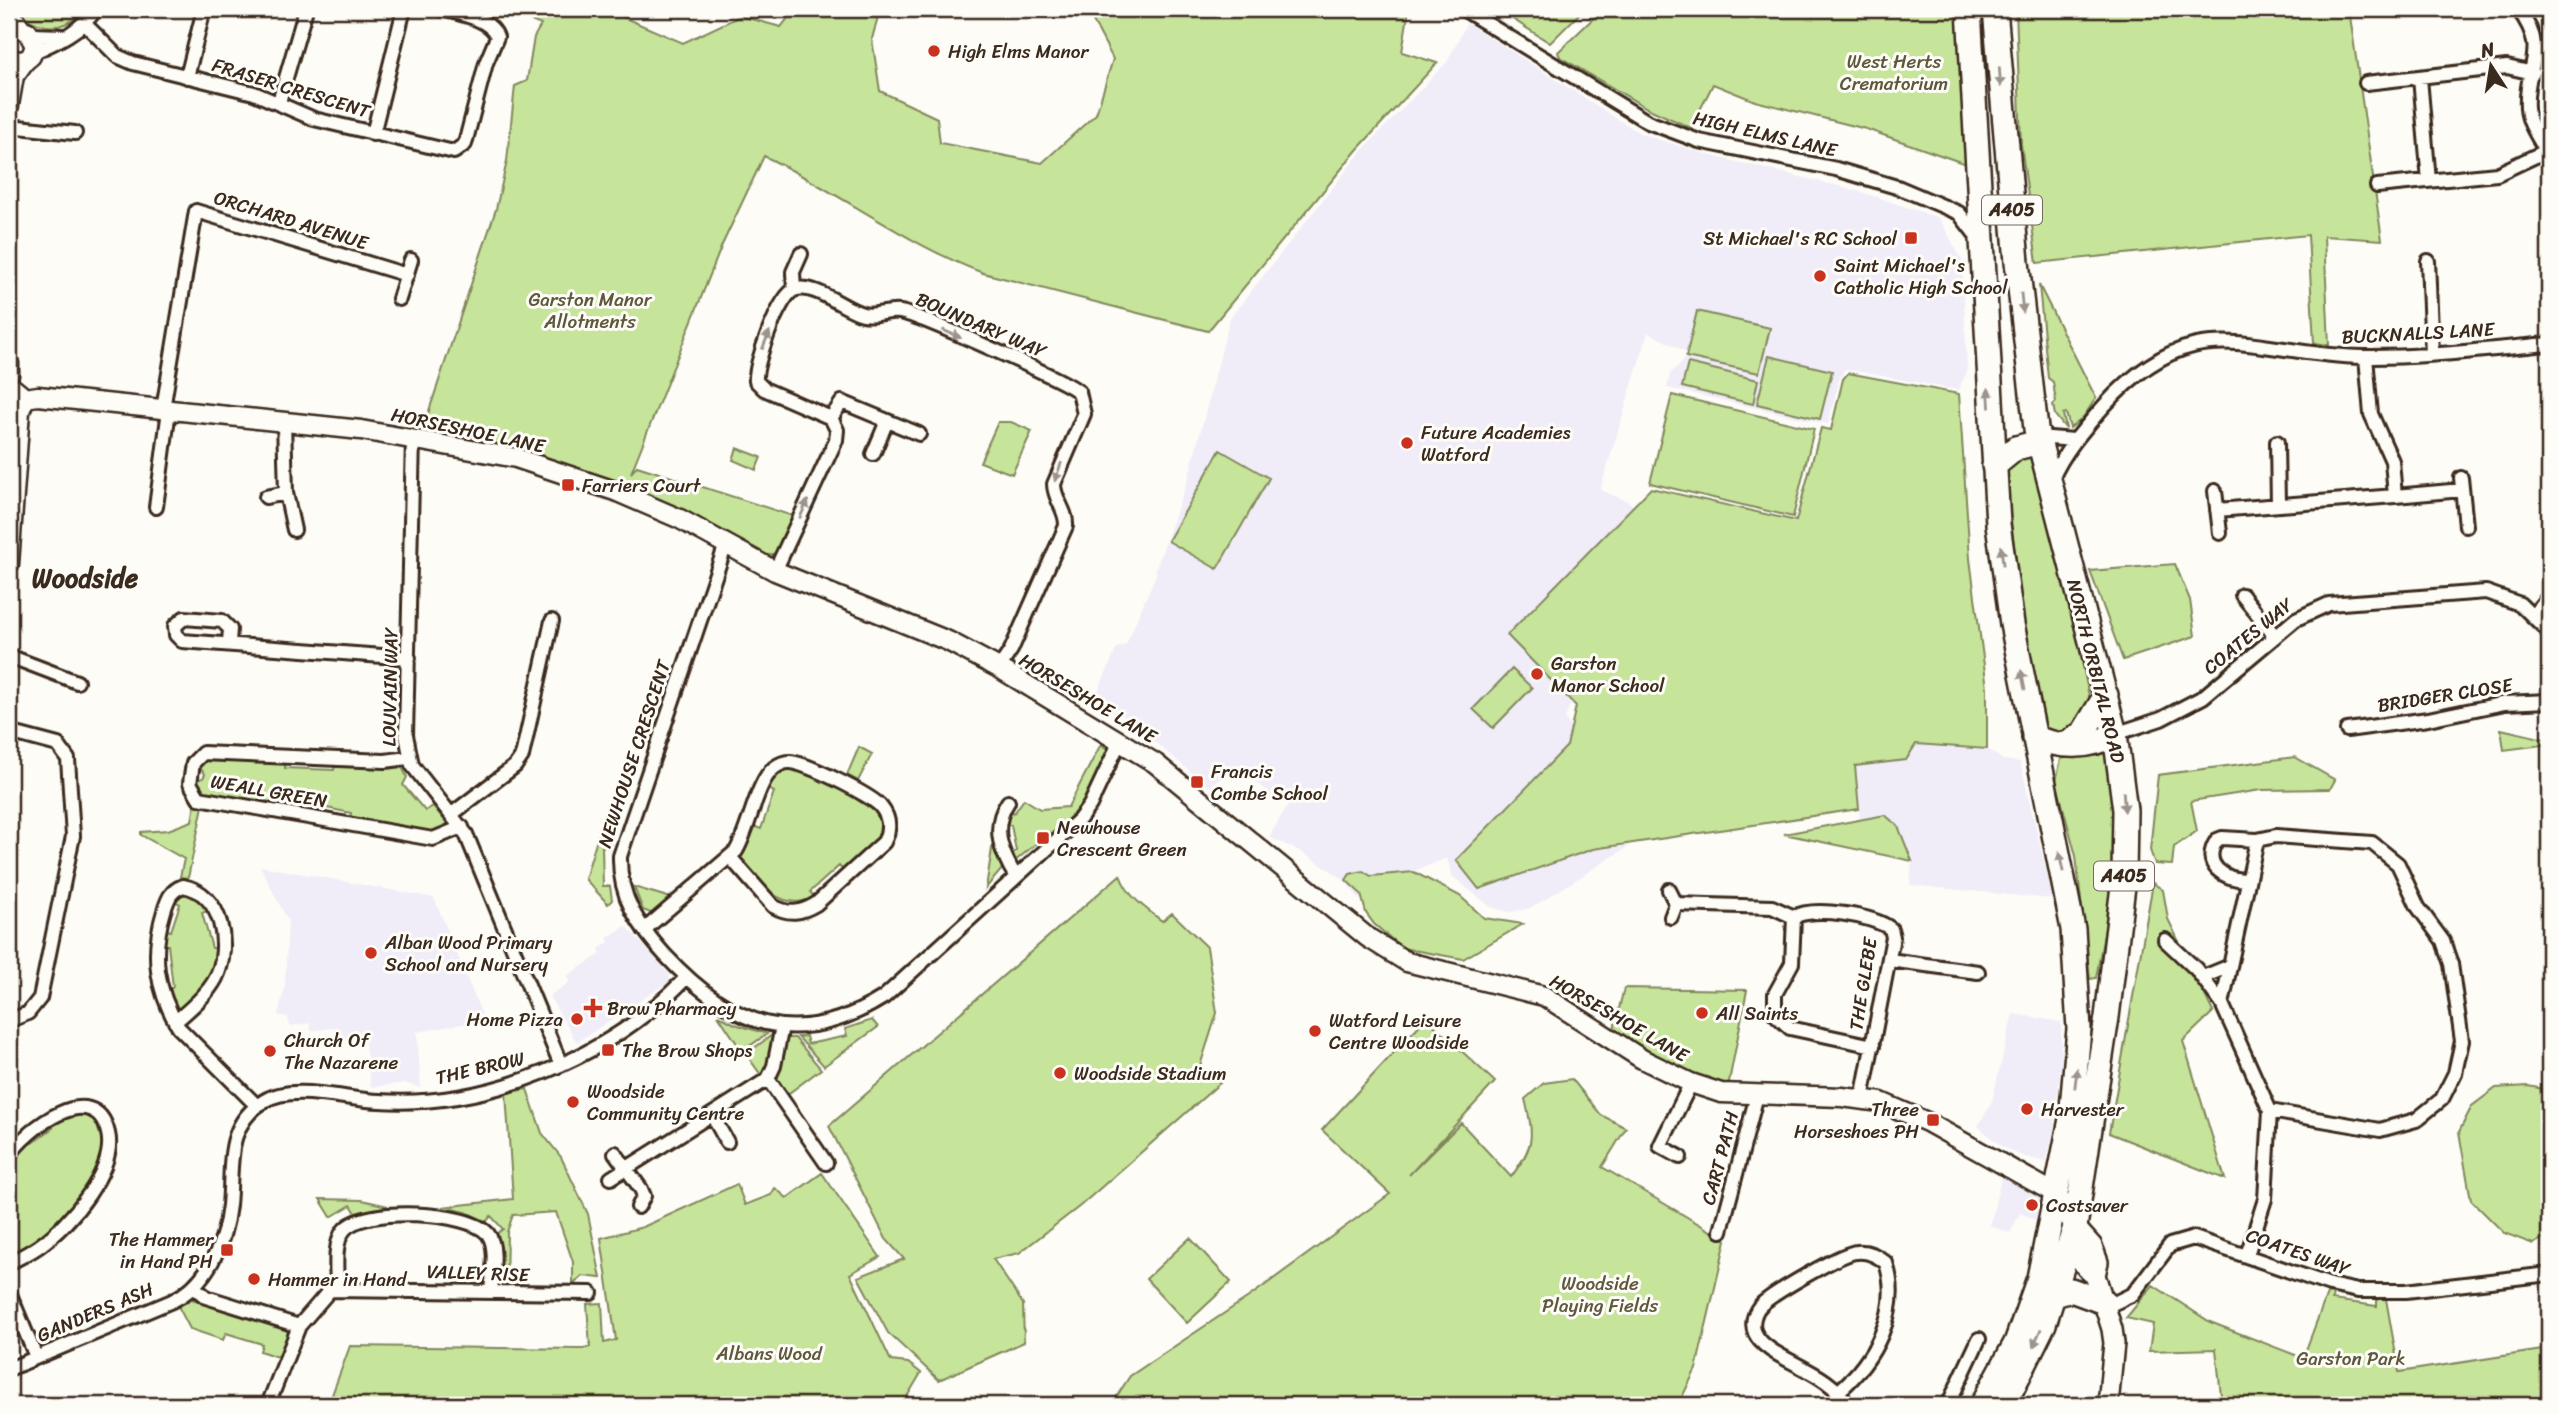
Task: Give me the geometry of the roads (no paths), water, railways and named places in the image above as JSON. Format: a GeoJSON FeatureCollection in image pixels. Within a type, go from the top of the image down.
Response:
{"type":"FeatureCollection","features":[{"type":"Feature","properties":{"kind":"highway","name":"A405"},"geometry":{"type":"LineString","coordinates":[[1969,9],[1994,466],[2006,590],[2062,865],[2078,978],[2078,1071],[2039,1278],[2016,1343],[1982,1405]]}},
{"type":"Feature","properties":{"kind":"highway","name":"NORTH ORBITAL ROAD"},"geometry":{"type":"LineString","coordinates":[[1995,9],[2026,347],[2036,411],[2045,440],[2050,482],[2115,734],[2125,810],[2124,878],[2094,1112],[2075,1227],[2055,1295],[2029,1357],[2004,1405]]}},
{"type":"Feature","properties":{"kind":"highway"},"geometry":{"type":"LineString","coordinates":[[1994,466],[2016,448],[2045,440]]}},
{"type":"Feature","properties":{"kind":"highway"},"geometry":{"type":"LineString","coordinates":[[2065,745],[2083,733],[2106,695]]}},
{"type":"Feature","properties":{"kind":"highway"},"geometry":{"type":"LineString","coordinates":[[2034,737],[2065,745],[2084,745],[2115,734]]}},
{"type":"Feature","properties":{"kind":"highway"},"geometry":{"type":"LineString","coordinates":[[2056,1194],[2072,1172],[2081,1123],[2094,1112]]}},
{"type":"Feature","properties":{"kind":"highway"},"geometry":{"type":"LineString","coordinates":[[2039,1278],[2052,1265],[2056,1253],[2075,1227]]}},
{"type":"Feature","properties":{"kind":"highway"},"geometry":{"type":"LineString","coordinates":[[2055,1295],[2071,1290],[2105,1305]]}},
{"type":"Feature","properties":{"kind":"main road"},"geometry":{"type":"LineString","coordinates":[[2056,1194],[2075,1227],[2092,1246],[2098,1262],[2095,1275],[2113,1343],[2108,1405]]}},
{"type":"Feature","properties":{"kind":"street"},"geometry":{"type":"LineString","coordinates":[[21,45],[64,36],[85,24],[96,9]]}},
{"type":"Feature","properties":{"kind":"street"},"geometry":{"type":"LineString","coordinates":[[187,77],[204,9]]}},
{"type":"Feature","properties":{"kind":"street"},"geometry":{"type":"LineString","coordinates":[[279,102],[306,9]]}},
{"type":"Feature","properties":{"kind":"street"},"geometry":{"type":"LineString","coordinates":[[373,134],[404,9]]}},
{"type":"Feature","properties":{"kind":"street","name":"FRASER CRESCENT"},"geometry":{"type":"LineString","coordinates":[[85,24],[125,60],[279,102],[286,109],[314,119],[449,152],[458,150],[465,144],[486,63],[497,37],[493,28],[485,23],[441,9]]}},
{"type":"Feature","properties":{"kind":"street","name":"HIGH ELMS LANE"},"geometry":{"type":"LineString","coordinates":[[1463,9],[1648,122],[1699,141],[1870,178],[1959,213]]}},
{"type":"Feature","properties":{"kind":"street"},"geometry":{"type":"LineString","coordinates":[[2377,186],[2497,174],[2547,154],[2527,113],[2535,46],[2532,31],[2518,9]]}},
{"type":"Feature","properties":{"kind":"street"},"geometry":{"type":"LineString","coordinates":[[9,10],[21,45],[9,105]]}},
{"type":"Feature","properties":{"kind":"street"},"geometry":{"type":"LineString","coordinates":[[2366,83],[2507,67],[2533,73]]}},
{"type":"Feature","properties":{"kind":"street"},"geometry":{"type":"LineString","coordinates":[[2420,78],[2429,181]]}},
{"type":"Feature","properties":{"kind":"street"},"geometry":{"type":"LineString","coordinates":[[9,126],[75,132]]}},
{"type":"Feature","properties":{"kind":"street"},"geometry":{"type":"LineString","coordinates":[[1980,199],[1959,213],[1982,242]]}},
{"type":"Feature","properties":{"kind":"street","name":"ORCHARD AVENUE"},"geometry":{"type":"LineString","coordinates":[[166,409],[195,211],[407,275]]}},
{"type":"Feature","properties":{"kind":"street"},"geometry":{"type":"LineString","coordinates":[[775,571],[836,440],[837,430],[831,418],[764,389],[756,381],[755,366],[782,301],[793,290],[793,272],[801,254]]}},
{"type":"Feature","properties":{"kind":"street"},"geometry":{"type":"LineString","coordinates":[[399,299],[411,260]]}},
{"type":"Feature","properties":{"kind":"street"},"geometry":{"type":"LineString","coordinates":[[2428,261],[2432,354]]}},
{"type":"Feature","properties":{"kind":"street","name":"BOUNDARY WAY"},"geometry":{"type":"LineString","coordinates":[[793,290],[813,292],[863,314],[902,312],[1079,392],[1084,414],[1054,484],[1055,496],[1065,514],[1066,526],[1020,632],[999,668]]}},
{"type":"Feature","properties":{"kind":"street","name":"BUCKNALLS LANE"},"geometry":{"type":"LineString","coordinates":[[2050,482],[2074,440],[2139,370],[2162,356],[2196,344],[2243,341],[2330,355],[2366,357],[2549,344]]}},
{"type":"Feature","properties":{"kind":"street"},"geometry":{"type":"LineString","coordinates":[[2366,357],[2371,414],[2392,461],[2395,496]]}},
{"type":"Feature","properties":{"kind":"street"},"geometry":{"type":"LineString","coordinates":[[9,364],[9,375]]}},
{"type":"Feature","properties":{"kind":"street"},"geometry":{"type":"LineString","coordinates":[[9,385],[24,398],[20,411],[9,564]]}},
{"type":"Feature","properties":{"kind":"street","name":"HORSESHOE LANE"},"geometry":{"type":"LineString","coordinates":[[24,398],[38,396],[284,421],[413,439],[516,458],[615,491],[680,519],[775,571],[948,641],[999,668],[1121,741],[1206,802],[1390,953],[1423,968],[1507,985],[1544,996],[1642,1059],[1691,1083],[1721,1093],[1881,1102],[1927,1122],[2056,1194]]}},
{"type":"Feature","properties":{"kind":"street"},"geometry":{"type":"LineString","coordinates":[[831,418],[842,402],[919,434]]}},
{"type":"Feature","properties":{"kind":"street"},"geometry":{"type":"LineString","coordinates":[[156,507],[166,409]]}},
{"type":"Feature","properties":{"kind":"street"},"geometry":{"type":"LineString","coordinates":[[284,421],[286,493],[294,530]]}},
{"type":"Feature","properties":{"kind":"street"},"geometry":{"type":"LineString","coordinates":[[873,454],[887,421]]}},
{"type":"Feature","properties":{"kind":"street","name":"LOUVAIN WAY"},"geometry":{"type":"LineString","coordinates":[[413,439],[406,734],[408,758],[462,827],[561,1065]]}},
{"type":"Feature","properties":{"kind":"street"},"geometry":{"type":"LineString","coordinates":[[2045,440],[2074,440]]}},
{"type":"Feature","properties":{"kind":"street"},"geometry":{"type":"LineString","coordinates":[[2277,442],[2278,505]]}},
{"type":"Feature","properties":{"kind":"street"},"geometry":{"type":"LineString","coordinates":[[2217,510],[2395,496],[2461,484],[2466,526]]}},
{"type":"Feature","properties":{"kind":"street"},"geometry":{"type":"LineString","coordinates":[[2215,491],[2220,533]]}},
{"type":"Feature","properties":{"kind":"street"},"geometry":{"type":"LineString","coordinates":[[266,496],[286,493]]}},
{"type":"Feature","properties":{"kind":"street","name":"NEWHOUSE CRESCENT"},"geometry":{"type":"LineString","coordinates":[[726,544],[620,856],[624,894],[644,930],[686,978],[723,1007],[742,1016],[782,1026],[824,1023],[846,1017],[884,997],[1079,820],[1090,805],[1121,741]]}},
{"type":"Feature","properties":{"kind":"street","name":"COATES WAY"},"geometry":{"type":"LineString","coordinates":[[2115,734],[2161,719],[2203,697],[2296,619],[2329,604],[2466,591],[2502,596],[2534,614],[2549,632]]}},
{"type":"Feature","properties":{"kind":"street"},"geometry":{"type":"LineString","coordinates":[[2242,596],[2276,636]]}},
{"type":"Feature","properties":{"kind":"street"},"geometry":{"type":"LineString","coordinates":[[2534,614],[2549,596]]}},
{"type":"Feature","properties":{"kind":"street"},"geometry":{"type":"LineString","coordinates":[[452,814],[515,766],[522,756],[552,621]]}},
{"type":"Feature","properties":{"kind":"street"},"geometry":{"type":"LineString","coordinates":[[229,642],[409,658]]}},
{"type":"Feature","properties":{"kind":"street"},"geometry":{"type":"LineString","coordinates":[[9,656],[77,681]]}},
{"type":"Feature","properties":{"kind":"street","name":"BRIDGER CLOSE"},"geometry":{"type":"LineString","coordinates":[[2347,730],[2428,719],[2505,703],[2549,701]]}},
{"type":"Feature","properties":{"kind":"street"},"geometry":{"type":"LineString","coordinates":[[9,733],[55,744],[64,749],[68,760],[74,820],[40,998],[28,1013],[9,1021]]}},
{"type":"Feature","properties":{"kind":"street","name":"WEALL GREEN"},"geometry":{"type":"LineString","coordinates":[[408,758],[385,761],[203,753],[193,763],[190,783],[199,798],[334,823],[433,839],[462,827]]}},
{"type":"Feature","properties":{"kind":"street"},"geometry":{"type":"LineString","coordinates":[[644,930],[730,857],[744,838],[771,770],[789,762],[799,763],[877,803],[887,817],[888,835],[884,842],[804,911],[782,911],[773,906],[730,857]]}},
{"type":"Feature","properties":{"kind":"street"},"geometry":{"type":"LineString","coordinates":[[1008,802],[1000,814],[998,836],[1016,877]]}},
{"type":"Feature","properties":{"kind":"street"},"geometry":{"type":"LineString","coordinates":[[2247,880],[2232,880],[2222,875],[2213,863],[2212,850],[2217,840],[2257,840],[2276,836],[2372,843],[2398,864],[2418,907],[2443,941],[2451,964],[2462,1041],[2455,1073],[2442,1099],[2416,1120],[2398,1127],[2380,1130],[2270,1111]]}},
{"type":"Feature","properties":{"kind":"street"},"geometry":{"type":"LineString","coordinates":[[2222,1004],[2257,840]]}},
{"type":"Feature","properties":{"kind":"street"},"geometry":{"type":"LineString","coordinates":[[175,1022],[216,979],[224,950],[223,937],[213,906],[196,890],[183,886],[169,897],[156,944],[159,983],[175,1022],[220,1073],[257,1106]]}},
{"type":"Feature","properties":{"kind":"street"},"geometry":{"type":"LineString","coordinates":[[1669,890],[1676,904],[1671,917]]}},
{"type":"Feature","properties":{"kind":"street","name":"THE GLEBE"},"geometry":{"type":"LineString","coordinates":[[1676,904],[1772,906],[1794,917],[1813,910],[1885,925],[1893,937],[1862,1099]]}},
{"type":"Feature","properties":{"kind":"street"},"geometry":{"type":"LineString","coordinates":[[1794,917],[1791,926],[1792,963],[1776,994],[1775,1014],[1790,1028],[1872,1046]]}},
{"type":"Feature","properties":{"kind":"street"},"geometry":{"type":"LineString","coordinates":[[2165,940],[2203,977],[2222,1004],[2270,1111],[2265,1199],[2247,1255]]}},
{"type":"Feature","properties":{"kind":"street"},"geometry":{"type":"LineString","coordinates":[[1889,960],[1978,972]]}},
{"type":"Feature","properties":{"kind":"street"},"geometry":{"type":"LineString","coordinates":[[2203,977],[2230,966]]}},
{"type":"Feature","properties":{"kind":"street","name":"THE BROW"},"geometry":{"type":"LineString","coordinates":[[257,1106],[279,1094],[293,1093],[381,1101],[428,1100],[526,1079],[561,1065],[610,1038],[686,978]]}},
{"type":"Feature","properties":{"kind":"street"},"geometry":{"type":"LineString","coordinates":[[611,1178],[768,1079],[774,1066],[782,1026]]}},
{"type":"Feature","properties":{"kind":"street"},"geometry":{"type":"LineString","coordinates":[[768,1079],[824,1154]]}},
{"type":"Feature","properties":{"kind":"street"},"geometry":{"type":"LineString","coordinates":[[1680,1157],[1660,1146],[1691,1083]]}},
{"type":"Feature","properties":{"kind":"street","name":"CART PATH"},"geometry":{"type":"LineString","coordinates":[[1721,1231],[1757,1095]]}},
{"type":"Feature","properties":{"kind":"street","name":"GANDERS ASH"},"geometry":{"type":"LineString","coordinates":[[9,1368],[172,1301],[195,1287],[213,1257],[227,1220],[230,1154],[235,1134],[257,1106]]}},
{"type":"Feature","properties":{"kind":"street"},"geometry":{"type":"LineString","coordinates":[[9,1156],[30,1130],[44,1120],[70,1110],[89,1109],[102,1118],[108,1132],[108,1154],[103,1168],[74,1214],[40,1245],[9,1263]]}},
{"type":"Feature","properties":{"kind":"street"},"geometry":{"type":"LineString","coordinates":[[712,1115],[727,1142]]}},
{"type":"Feature","properties":{"kind":"street"},"geometry":{"type":"LineString","coordinates":[[615,1153],[644,1196],[638,1207]]}},
{"type":"Feature","properties":{"kind":"street"},"geometry":{"type":"LineString","coordinates":[[268,1405],[299,1326],[326,1292],[337,1288],[338,1242],[348,1226],[369,1217],[426,1215],[474,1224],[487,1233],[493,1245],[491,1292]]}},
{"type":"Feature","properties":{"kind":"street","name":"COATES WAY"},"geometry":{"type":"LineString","coordinates":[[2105,1305],[2133,1294],[2165,1251],[2180,1240],[2200,1238],[2330,1285],[2358,1291],[2406,1291],[2536,1278],[2549,1274]]}},
{"type":"Feature","properties":{"kind":"street"},"geometry":{"type":"LineString","coordinates":[[1839,1391],[1862,1369],[1875,1349],[1888,1310],[1890,1286],[1886,1263],[1868,1253],[1844,1255],[1760,1305],[1753,1320],[1754,1329],[1761,1342],[1839,1391],[1847,1405]]}},
{"type":"Feature","properties":{"kind":"street"},"geometry":{"type":"LineString","coordinates":[[195,1287],[206,1297],[299,1326]]}},
{"type":"Feature","properties":{"kind":"street","name":"VALLEY RISE"},"geometry":{"type":"LineString","coordinates":[[337,1288],[591,1293]]}},
{"type":"Feature","properties":{"kind":"street"},"geometry":{"type":"LineString","coordinates":[[9,1292],[36,1357]]}},
{"type":"Feature","properties":{"kind":"street"},"geometry":{"type":"LineString","coordinates":[[1948,1405],[1979,1339]]}},
{"type":"Feature","properties":{"kind":"place","name":"High Elms Manor"},"geometry":{"type":"Point","coordinates":[934,51]}},
{"type":"Feature","properties":{"kind":"place","name":"St Michael's RC School"},"geometry":{"type":"Point","coordinates":[1911,238]}},
{"type":"Feature","properties":{"kind":"place","name":"Saint Michael's Catholic High School"},"geometry":{"type":"Point","coordinates":[1820,276]}},
{"type":"Feature","properties":{"kind":"place","name":"Future Academies Watford"},"geometry":{"type":"Point","coordinates":[1407,443]}},
{"type":"Feature","properties":{"kind":"place","name":"Farriers Court"},"geometry":{"type":"Point","coordinates":[568,485]}},
{"type":"Feature","properties":{"kind":"place","name":"Garston Manor School"},"geometry":{"type":"Point","coordinates":[1537,674]}},
{"type":"Feature","properties":{"kind":"place","name":"Francis Combe School"},"geometry":{"type":"Point","coordinates":[1197,782]}},
{"type":"Feature","properties":{"kind":"place","name":"Newhouse Crescent Green"},"geometry":{"type":"Point","coordinates":[1043,838]}},
{"type":"Feature","properties":{"kind":"place","name":"Alban Wood Primary School and Nursery"},"geometry":{"type":"Point","coordinates":[371,953]}},
{"type":"Feature","properties":{"kind":"place","name":"Brow Pharmacy"},"geometry":{"type":"Point","coordinates":[593,1008]}},
{"type":"Feature","properties":{"kind":"place","name":"All Saints"},"geometry":{"type":"Point","coordinates":[1702,1013]}},
{"type":"Feature","properties":{"kind":"place","name":"Home Pizza"},"geometry":{"type":"Point","coordinates":[577,1019]}},
{"type":"Feature","properties":{"kind":"place","name":"Watford Leisure Centre Woodside"},"geometry":{"type":"Point","coordinates":[1315,1031]}},
{"type":"Feature","properties":{"kind":"place","name":"The Brow Shops"},"geometry":{"type":"Point","coordinates":[608,1050]}},
{"type":"Feature","properties":{"kind":"place","name":"Church Of The Nazarene"},"geometry":{"type":"Point","coordinates":[270,1051]}},
{"type":"Feature","properties":{"kind":"place","name":"Woodside Stadium"},"geometry":{"type":"Point","coordinates":[1060,1073]}},
{"type":"Feature","properties":{"kind":"place","name":"Woodside Community Centre"},"geometry":{"type":"Point","coordinates":[573,1102]}},
{"type":"Feature","properties":{"kind":"place","name":"Harvester"},"geometry":{"type":"Point","coordinates":[2027,1109]}},
{"type":"Feature","properties":{"kind":"place","name":"Three Horseshoes PH"},"geometry":{"type":"Point","coordinates":[1933,1120]}},
{"type":"Feature","properties":{"kind":"place","name":"Costsaver"},"geometry":{"type":"Point","coordinates":[2032,1205]}},
{"type":"Feature","properties":{"kind":"place","name":"The Hammer in Hand PH"},"geometry":{"type":"Point","coordinates":[227,1250]}},
{"type":"Feature","properties":{"kind":"place","name":"Hammer in Hand"},"geometry":{"type":"Point","coordinates":[254,1279]}},
{"type":"Feature","properties":{"kind":"district","name":"Woodside"},"geometry":{"type":"Point","coordinates":[85,578]}},
{"type":"Feature","properties":{"kind":"park label","name":"West Herts Crematorium"},"geometry":{"type":"Point","coordinates":[1894,72]}},
{"type":"Feature","properties":{"kind":"park label","name":"Garston Manor Allotments"},"geometry":{"type":"Point","coordinates":[590,310]}},
{"type":"Feature","properties":{"kind":"park label","name":"Woodside Playing Fields"},"geometry":{"type":"Point","coordinates":[1600,1294]}},
{"type":"Feature","properties":{"kind":"park label","name":"Albans Wood"},"geometry":{"type":"Point","coordinates":[769,1353]}},
{"type":"Feature","properties":{"kind":"park label","name":"Garston Park"},"geometry":{"type":"Point","coordinates":[2351,1358]}}]}
